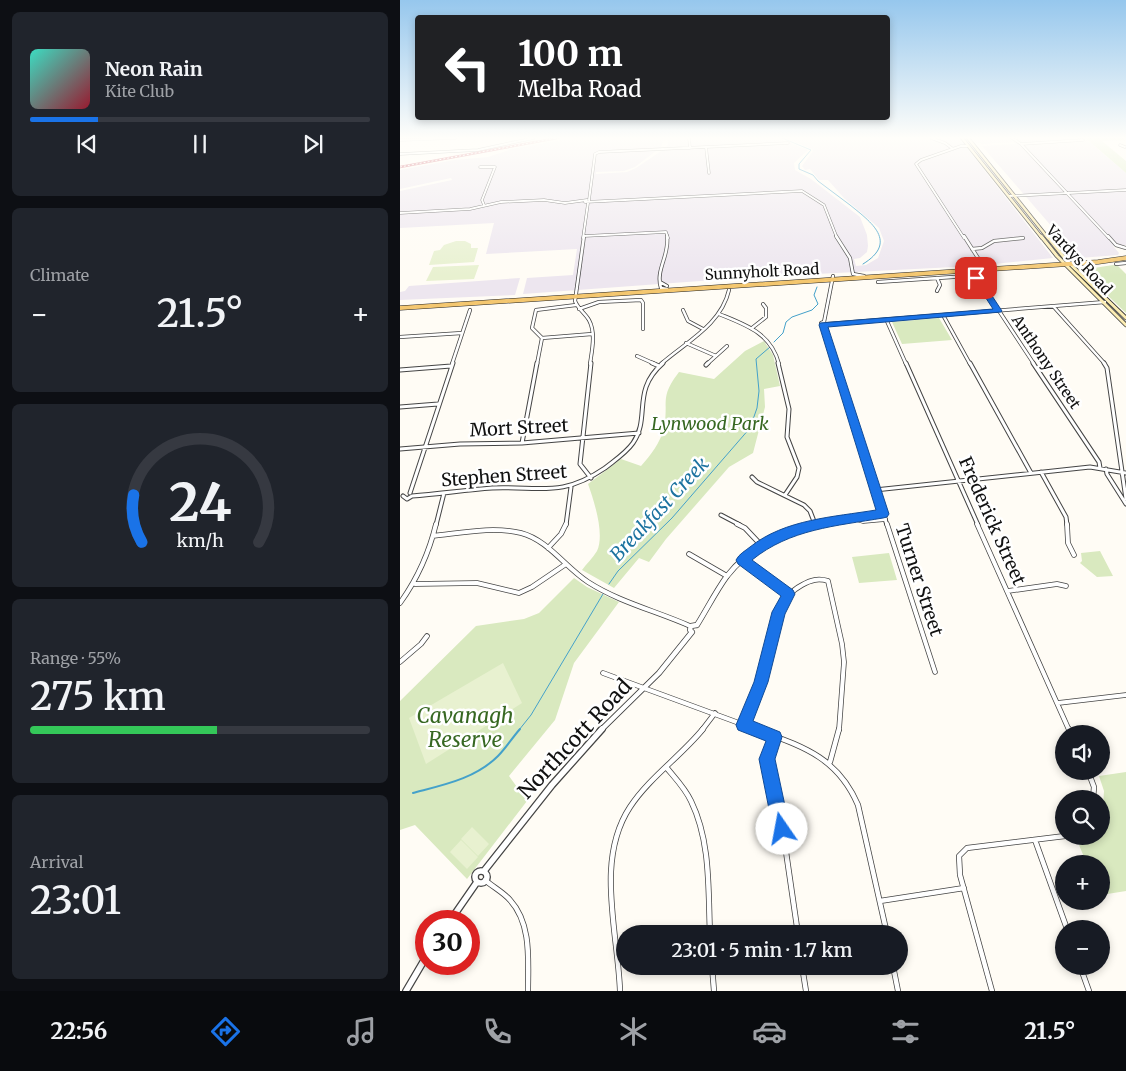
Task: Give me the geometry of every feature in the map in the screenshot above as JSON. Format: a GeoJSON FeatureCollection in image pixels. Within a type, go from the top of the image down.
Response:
{"type":"FeatureCollection","features":[{"type":"Feature","properties":{"kind":"main road","name":"Vardys Road"},"geometry":{"type":"LineString","coordinates":[[1000,184],[1065,262],[1126,325]]}},
{"type":"Feature","properties":{"kind":"main road","name":"Vardys Road"},"geometry":{"type":"LineString","coordinates":[[1005,184],[1015,194],[1020,196],[1018,198],[1025,210]]}},
{"type":"Feature","properties":{"kind":"main road","name":"Vardys Road"},"geometry":{"type":"LineString","coordinates":[[1005,184],[1065,262],[1126,318]]}},
{"type":"Feature","properties":{"kind":"main road","name":"Sunnyholt Road"},"geometry":{"type":"LineString","coordinates":[[400,306],[1126,257]]}},
{"type":"Feature","properties":{"kind":"main road","name":"Sunnyholt Road"},"geometry":{"type":"LineString","coordinates":[[833,277],[854,274],[984,268]]}},
{"type":"Feature","properties":{"kind":"main road","name":"Sunnyholt Road"},"geometry":{"type":"LineString","coordinates":[[576,294],[659,287],[667,288]]}},
{"type":"Feature","properties":{"kind":"street"},"geometry":{"type":"LineString","coordinates":[[484,205],[482,200],[488,184]]}},
{"type":"Feature","properties":{"kind":"street"},"geometry":{"type":"LineString","coordinates":[[591,478],[580,464],[593,347],[592,334],[589,320],[576,305],[576,294],[592,184]]}},
{"type":"Feature","properties":{"kind":"street"},"geometry":{"type":"LineString","coordinates":[[929,184],[984,268]]}},
{"type":"Feature","properties":{"kind":"street"},"geometry":{"type":"LineString","coordinates":[[1060,184],[1088,217],[1116,245],[1126,248]]}},
{"type":"Feature","properties":{"kind":"street"},"geometry":{"type":"LineString","coordinates":[[1009,196],[1126,190]]}},
{"type":"Feature","properties":{"kind":"street"},"geometry":{"type":"LineString","coordinates":[[400,213],[470,209],[498,202],[542,200],[585,202],[801,191],[824,205],[838,242],[850,259],[854,274],[865,276]]}},
{"type":"Feature","properties":{"kind":"street"},"geometry":{"type":"LineString","coordinates":[[584,236],[666,232],[668,247],[661,266],[659,287]]}},
{"type":"Feature","properties":{"kind":"street"},"geometry":{"type":"LineString","coordinates":[[971,249],[982,248],[994,241],[1023,238]]}},
{"type":"Feature","properties":{"kind":"street"},"geometry":{"type":"LineString","coordinates":[[1116,264],[1126,263]]}},
{"type":"Feature","properties":{"kind":"street","name":"Turner Street"},"geometry":{"type":"LineString","coordinates":[[833,277],[825,324],[875,490],[934,672]]}},
{"type":"Feature","properties":{"kind":"street"},"geometry":{"type":"LineString","coordinates":[[937,278],[940,285],[937,291]]}},
{"type":"Feature","properties":{"kind":"street","name":"Anthony Street"},"geometry":{"type":"LineString","coordinates":[[878,282],[937,278],[976,278],[1099,462],[1100,468]]}},
{"type":"Feature","properties":{"kind":"street"},"geometry":{"type":"LineString","coordinates":[[660,282],[667,288]]}},
{"type":"Feature","properties":{"kind":"street"},"geometry":{"type":"LineString","coordinates":[[639,433],[643,393],[652,375],[686,342],[720,314],[727,304],[729,290]]}},
{"type":"Feature","properties":{"kind":"street"},"geometry":{"type":"LineString","coordinates":[[579,310],[599,302],[641,300],[643,303],[643,329]]}},
{"type":"Feature","properties":{"kind":"street"},"geometry":{"type":"LineString","coordinates":[[825,324],[1110,302]]}},
{"type":"Feature","properties":{"kind":"street"},"geometry":{"type":"LineString","coordinates":[[752,328],[766,317],[767,312],[763,304]]}},
{"type":"Feature","properties":{"kind":"street"},"geometry":{"type":"LineString","coordinates":[[576,305],[536,309],[532,328],[542,338],[592,334]]}},
{"type":"Feature","properties":{"kind":"street"},"geometry":{"type":"LineString","coordinates":[[1054,306],[1102,359],[1107,368],[1124,472],[1126,499]]}},
{"type":"Feature","properties":{"kind":"street"},"geometry":{"type":"LineString","coordinates":[[411,494],[424,447],[470,310]]}},
{"type":"Feature","properties":{"kind":"street"},"geometry":{"type":"LineString","coordinates":[[683,310],[688,321],[703,329]]}},
{"type":"Feature","properties":{"kind":"street"},"geometry":{"type":"LineString","coordinates":[[720,314],[752,328],[766,338],[776,353],[789,407],[786,437],[798,463],[799,471],[785,495]]}},
{"type":"Feature","properties":{"kind":"street"},"geometry":{"type":"LineString","coordinates":[[943,315],[1031,473]]}},
{"type":"Feature","properties":{"kind":"street","name":"Frederick Street"},"geometry":{"type":"LineString","coordinates":[[886,320],[1067,725]]}},
{"type":"Feature","properties":{"kind":"street"},"geometry":{"type":"LineString","coordinates":[[400,337],[462,333]]}},
{"type":"Feature","properties":{"kind":"street"},"geometry":{"type":"LineString","coordinates":[[522,444],[542,338]]}},
{"type":"Feature","properties":{"kind":"street"},"geometry":{"type":"LineString","coordinates":[[686,342],[716,356]]}},
{"type":"Feature","properties":{"kind":"street"},"geometry":{"type":"LineString","coordinates":[[706,365],[727,346]]}},
{"type":"Feature","properties":{"kind":"street"},"geometry":{"type":"LineString","coordinates":[[637,356],[660,366]]}},
{"type":"Feature","properties":{"kind":"street"},"geometry":{"type":"LineString","coordinates":[[400,370],[452,366]]}},
{"type":"Feature","properties":{"kind":"street"},"geometry":{"type":"LineString","coordinates":[[400,407],[438,404]]}},
{"type":"Feature","properties":{"kind":"street","name":"Mort Street"},"geometry":{"type":"LineString","coordinates":[[400,450],[465,444],[522,444],[639,433]]}},
{"type":"Feature","properties":{"kind":"street","name":"Stephen Street"},"geometry":{"type":"LineString","coordinates":[[401,497],[407,500],[411,494],[444,493],[501,487],[543,490],[571,487],[591,478],[631,447],[639,433]]}},
{"type":"Feature","properties":{"kind":"street"},"geometry":{"type":"LineString","coordinates":[[875,490],[1041,472],[1100,468],[1124,472]]}},
{"type":"Feature","properties":{"kind":"street"},"geometry":{"type":"LineString","coordinates":[[1106,469],[1107,474],[1126,504]]}},
{"type":"Feature","properties":{"kind":"street"},"geometry":{"type":"LineString","coordinates":[[1041,472],[1066,517],[1068,543],[1074,555]]}},
{"type":"Feature","properties":{"kind":"street"},"geometry":{"type":"LineString","coordinates":[[752,477],[757,482],[806,507],[815,524]]}},
{"type":"Feature","properties":{"kind":"street"},"geometry":{"type":"LineString","coordinates":[[548,548],[562,536],[566,528],[571,487]]}},
{"type":"Feature","properties":{"kind":"street"},"geometry":{"type":"LineString","coordinates":[[400,603],[415,584],[423,569],[444,493]]}},
{"type":"Feature","properties":{"kind":"street"},"geometry":{"type":"LineString","coordinates":[[721,515],[745,528],[761,545]]}},
{"type":"Feature","properties":{"kind":"street"},"geometry":{"type":"LineString","coordinates":[[689,554],[727,576],[742,560],[761,545],[790,531],[815,524],[857,519],[863,521],[884,516]]}},
{"type":"Feature","properties":{"kind":"street"},"geometry":{"type":"LineString","coordinates":[[433,536],[488,531],[513,531],[529,536],[548,548],[596,586],[691,629]]}},
{"type":"Feature","properties":{"kind":"street"},"geometry":{"type":"LineString","coordinates":[[742,560],[789,594]]}},
{"type":"Feature","properties":{"kind":"street"},"geometry":{"type":"LineString","coordinates":[[415,584],[477,583],[519,593],[532,587],[566,564]]}},
{"type":"Feature","properties":{"kind":"street","name":"Northcott Road"},"geometry":{"type":"LineString","coordinates":[[477,882],[478,873],[484,871],[561,774],[677,654],[691,629],[697,631],[697,625],[727,576]]}},
{"type":"Feature","properties":{"kind":"street"},"geometry":{"type":"LineString","coordinates":[[744,725],[761,682],[779,612],[789,594],[804,583],[823,579],[828,581],[842,644],[844,662],[839,734],[830,762]]}},
{"type":"Feature","properties":{"kind":"street"},"geometry":{"type":"LineString","coordinates":[[1008,591],[1057,584],[1066,586]]}},
{"type":"Feature","properties":{"kind":"street"},"geometry":{"type":"LineString","coordinates":[[400,662],[421,644],[427,636]]}},
{"type":"Feature","properties":{"kind":"street"},"geometry":{"type":"LineString","coordinates":[[603,673],[806,748],[830,762],[852,789],[858,805],[885,925]]}},
{"type":"Feature","properties":{"kind":"street"},"geometry":{"type":"LineString","coordinates":[[1058,703],[1126,695]]}},
{"type":"Feature","properties":{"kind":"street"},"geometry":{"type":"LineString","coordinates":[[620,991],[611,864],[618,832],[629,808],[698,735],[715,713]]}},
{"type":"Feature","properties":{"kind":"street"},"geometry":{"type":"LineString","coordinates":[[775,737],[767,759],[768,769],[785,845],[797,925]]}},
{"type":"Feature","properties":{"kind":"street"},"geometry":{"type":"LineString","coordinates":[[666,767],[684,788],[694,807],[700,825],[704,846],[709,925]]}},
{"type":"Feature","properties":{"kind":"street"},"geometry":{"type":"LineString","coordinates":[[992,991],[958,865],[960,851],[967,848],[1055,837]]}},
{"type":"Feature","properties":{"kind":"street"},"geometry":{"type":"LineString","coordinates":[[1035,840],[1063,920]]}},
{"type":"Feature","properties":{"kind":"street"},"geometry":{"type":"LineString","coordinates":[[458,910],[477,882],[481,884],[485,880],[487,875],[484,871]]}},
{"type":"Feature","properties":{"kind":"street"},"geometry":{"type":"LineString","coordinates":[[485,880],[510,900],[522,918],[525,930],[528,991]]}},
{"type":"Feature","properties":{"kind":"street"},"geometry":{"type":"LineString","coordinates":[[880,901],[964,888]]}},
{"type":"Feature","properties":{"kind":"street"},"geometry":{"type":"LineString","coordinates":[[406,991],[415,975]]}},
{"type":"Feature","properties":{"kind":"street"},"geometry":{"type":"LineString","coordinates":[[713,975],[714,991]]}},
{"type":"Feature","properties":{"kind":"street"},"geometry":{"type":"LineString","coordinates":[[803,975],[806,991]]}},
{"type":"Feature","properties":{"kind":"street"},"geometry":{"type":"LineString","coordinates":[[895,975],[898,991]]}},
{"type":"Feature","properties":{"kind":"street"},"geometry":{"type":"LineString","coordinates":[[1083,975],[1089,991]]}},
{"type":"Feature","properties":{"kind":"shaded area"},"geometry":{"type":"Polygon","coordinates":[[[400,184],[422,184],[400,189],[400,184]]]}},
{"type":"Feature","properties":{"kind":"shaded area"},"geometry":{"type":"Polygon","coordinates":[[[432,184],[818,184],[860,217],[867,235],[868,246],[867,252],[860,258],[854,259],[856,266],[866,265],[878,258],[884,241],[879,228],[844,198],[832,184],[995,184],[1053,258],[974,266],[755,277],[523,294],[527,278],[573,275],[577,249],[486,254],[494,223],[400,228],[400,191],[432,184]]]}},
{"type":"Feature","properties":{"kind":"shaded area"},"geometry":{"type":"Polygon","coordinates":[[[1015,184],[1126,184],[1126,245],[1113,246],[1119,253],[1118,255],[1079,258],[1015,184]]]}},
{"type":"Feature","properties":{"kind":"shaded area"},"geometry":{"type":"Polygon","coordinates":[[[520,278],[515,295],[400,300],[400,292],[405,291],[409,286],[520,278]]]}},
{"type":"Feature","properties":{"kind":"green space"},"geometry":{"type":"Polygon","coordinates":[[[456,241],[465,241],[471,244],[471,248],[478,248],[474,262],[429,265],[434,251],[440,250],[444,245],[456,241]]]}},
{"type":"Feature","properties":{"kind":"green space"},"geometry":{"type":"Polygon","coordinates":[[[479,265],[474,279],[426,281],[433,267],[479,265]]]}},
{"type":"Feature","properties":{"kind":"green space"},"geometry":{"type":"Polygon","coordinates":[[[1113,265],[1118,266],[1126,274],[1126,313],[1081,270],[1113,265]]]}},
{"type":"Feature","properties":{"kind":"green space"},"geometry":{"type":"Polygon","coordinates":[[[939,318],[952,340],[902,344],[892,322],[939,318]]]}},
{"type":"Feature","properties":{"kind":"green space","name":"Lynwood Park"},"geometry":{"type":"Polygon","coordinates":[[[764,341],[773,355],[780,386],[764,389],[765,407],[753,453],[729,467],[666,539],[649,562],[639,558],[614,588],[582,570],[597,551],[600,536],[598,518],[588,484],[621,459],[641,466],[648,458],[658,444],[664,428],[667,394],[679,372],[714,379],[745,351],[764,341]]]}},
{"type":"Feature","properties":{"kind":"green space"},"geometry":{"type":"Polygon","coordinates":[[[1100,551],[1113,576],[1097,577],[1080,563],[1082,561],[1081,553],[1100,551]]]}},
{"type":"Feature","properties":{"kind":"green space"},"geometry":{"type":"Polygon","coordinates":[[[889,553],[897,580],[859,583],[852,557],[889,553]]]}},
{"type":"Feature","properties":{"kind":"green space","name":"Cavanagh Reserve"},"geometry":{"type":"Polygon","coordinates":[[[574,578],[587,587],[619,602],[574,663],[555,720],[509,776],[527,801],[467,879],[415,825],[400,830],[400,701],[476,626],[524,619],[539,613],[574,578]]]}},
{"type":"Feature","properties":{"kind":"green space"},"geometry":{"type":"Polygon","coordinates":[[[503,663],[522,703],[426,764],[409,718],[503,663]]]}},
{"type":"Feature","properties":{"kind":"green space"},"geometry":{"type":"Polygon","coordinates":[[[1126,772],[1126,891],[1110,894],[1110,855],[1083,855],[1079,845],[1110,845],[1110,790],[1104,790],[1100,780],[1110,780],[1110,774],[1126,772]]]}},
{"type":"Feature","properties":{"kind":"green space"},"geometry":{"type":"Polygon","coordinates":[[[472,827],[489,844],[478,856],[461,839],[472,827]]]}},
{"type":"Feature","properties":{"kind":"green space"},"geometry":{"type":"Polygon","coordinates":[[[461,840],[478,857],[467,869],[450,852],[461,840]]]}},
{"type":"Feature","properties":{"kind":"waterway","name":"Breakfast Creek"},"geometry":{"type":"LineString","coordinates":[[822,184],[866,218],[878,233],[880,240],[879,248],[874,256],[863,264]]}},
{"type":"Feature","properties":{"kind":"waterway","name":"Breakfast Creek"},"geometry":{"type":"LineString","coordinates":[[774,342],[783,333],[786,322],[792,317],[812,310],[818,304],[814,295],[817,287]]}},
{"type":"Feature","properties":{"kind":"waterway","name":"Breakfast Creek"},"geometry":{"type":"LineString","coordinates":[[609,584],[618,571],[672,518],[750,428],[757,408],[759,391],[756,359],[770,347]]}},
{"type":"Feature","properties":{"kind":"waterway","name":"Breakfast Creek"},"geometry":{"type":"LineString","coordinates":[[519,730],[531,715],[603,594]]}},
{"type":"Feature","properties":{"kind":"waterway","name":"Breakfast Creek"},"geometry":{"type":"LineString","coordinates":[[413,793],[469,776],[498,756],[520,729]]}},
{"type":"Feature","properties":{"kind":"route"},"geometry":{"type":"LineString","coordinates":[[782,829],[767,759],[775,737],[744,725],[761,682],[779,612],[789,594],[742,560],[761,545],[790,531],[815,524],[883,514],[823,325],[998,311],[976,278]]}}]}
